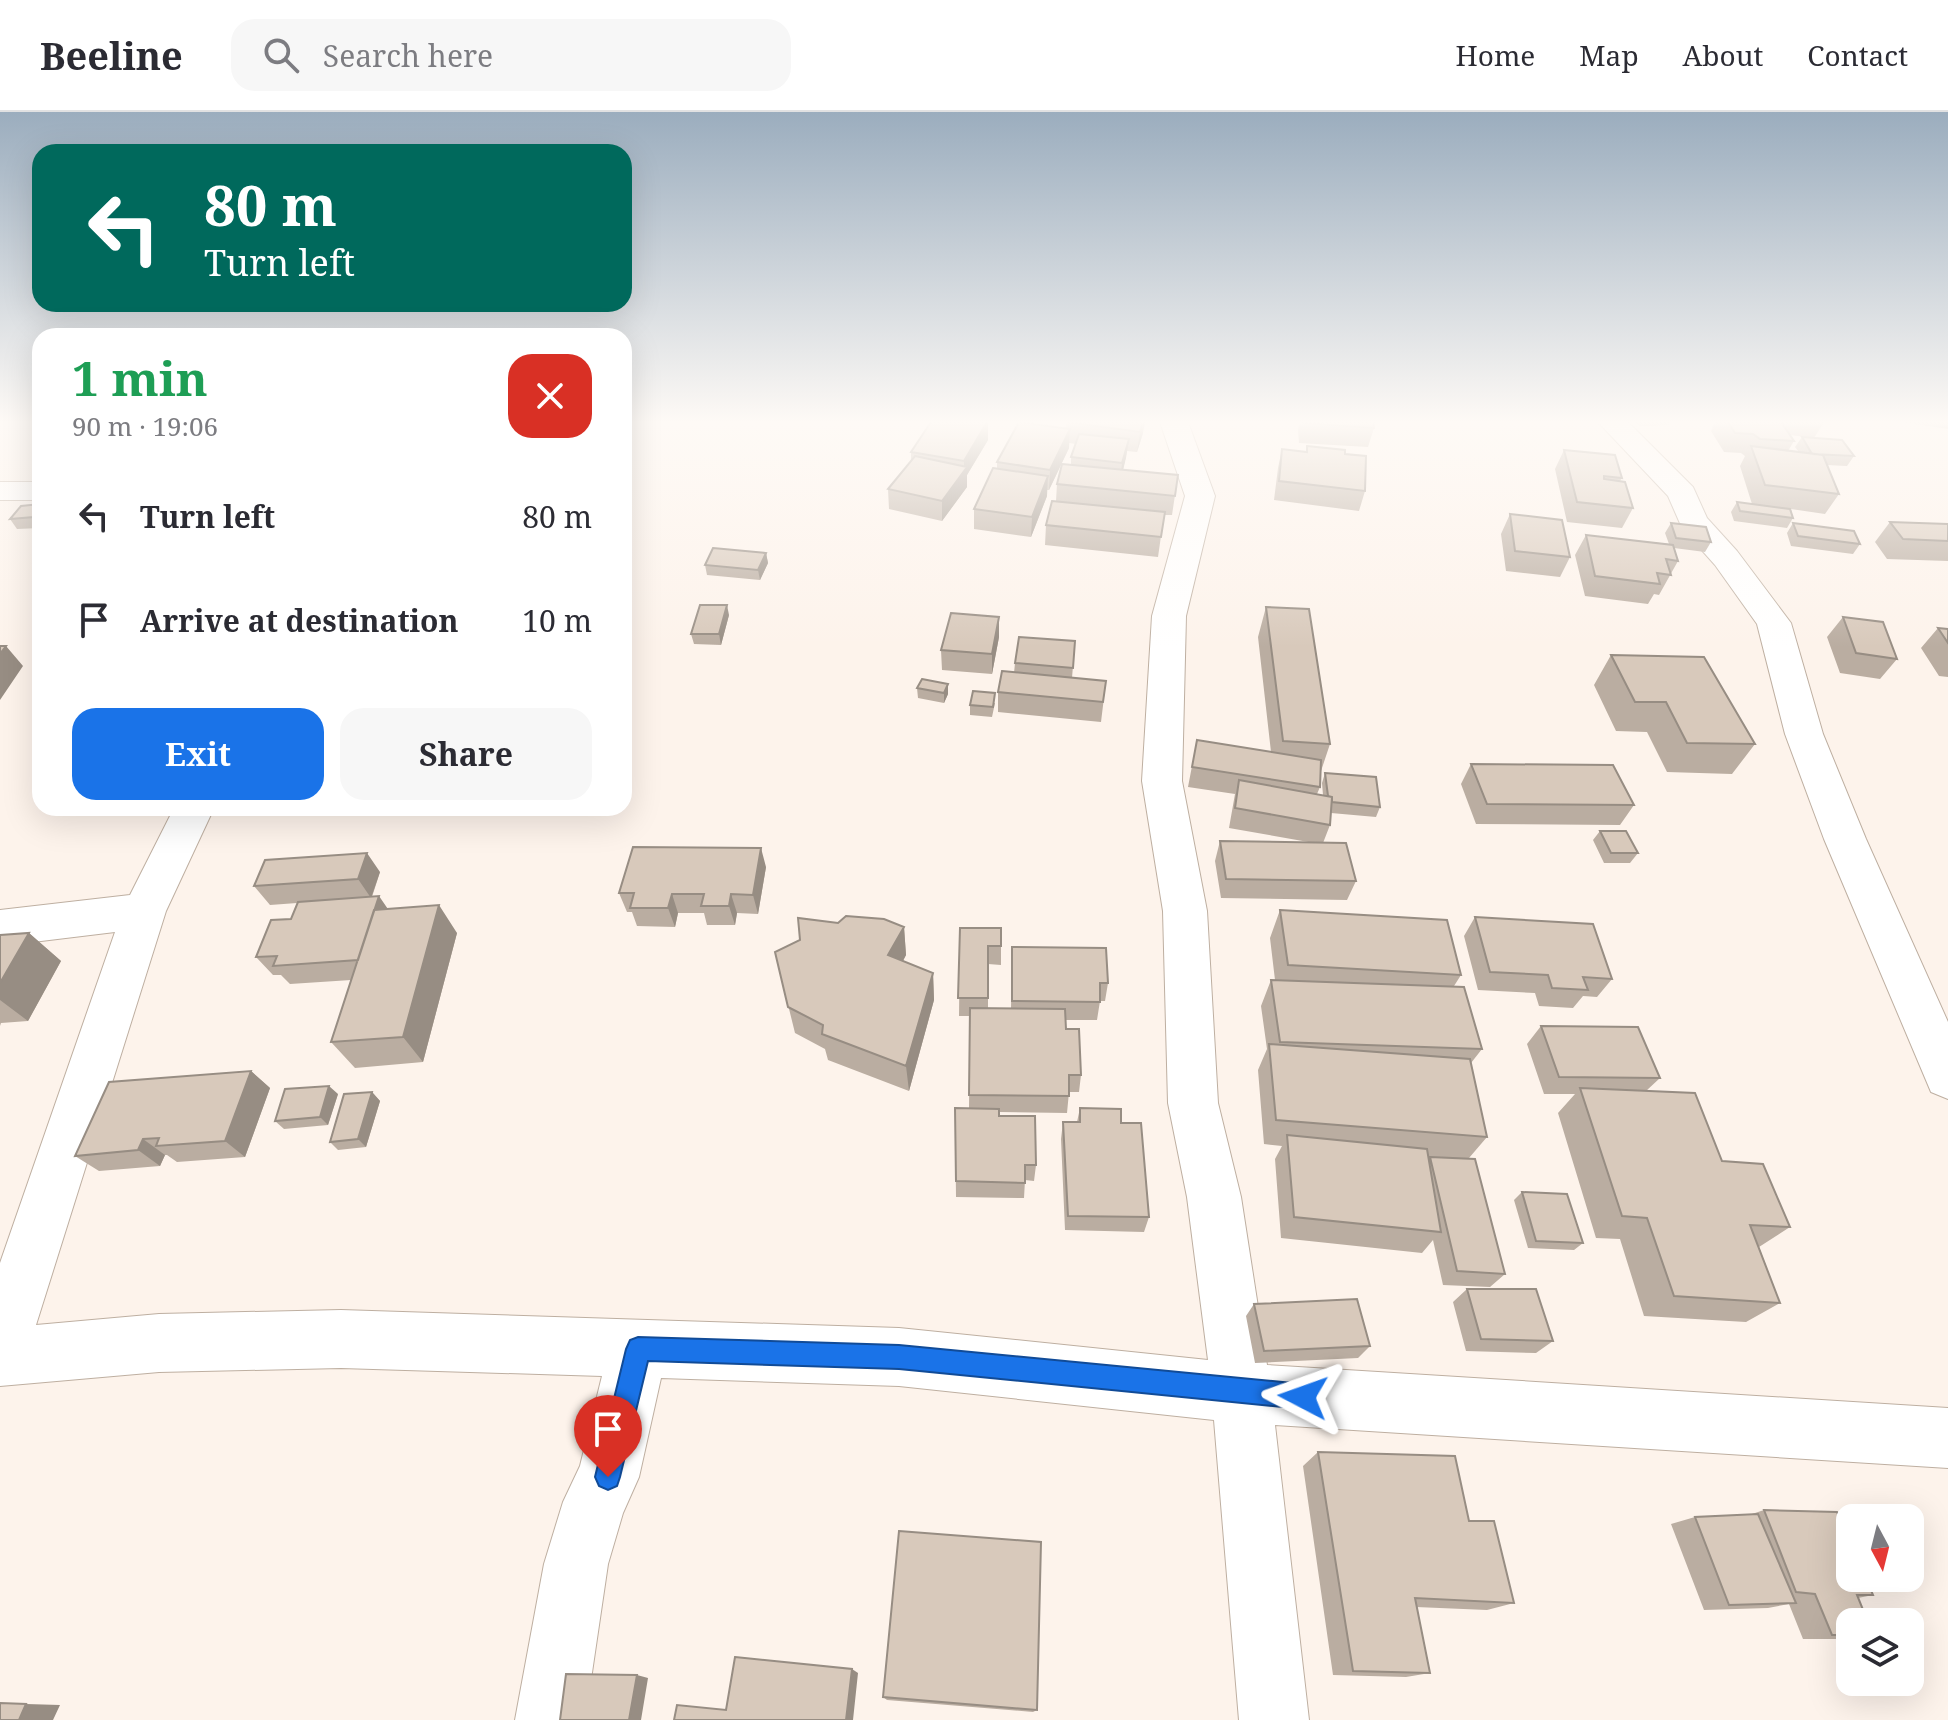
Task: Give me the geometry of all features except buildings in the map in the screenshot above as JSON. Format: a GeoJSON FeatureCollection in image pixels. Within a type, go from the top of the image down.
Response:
{"type":"FeatureCollection","features":[{"type":"Feature","properties":{"kind":"street"},"geometry":{"type":"LineString","coordinates":[[1200,497],[1169,616],[1162,781],[1185,911],[1193,1103],[1214,1197],[1242,1393],[1274,1720]]}},
{"type":"Feature","properties":{"kind":"street"},"geometry":{"type":"LineString","coordinates":[[1684,497],[1693,521],[1726,558],[1774,623],[1804,734],[1845,839],[1948,1077]]}},
{"type":"Feature","properties":{"kind":"street"},"geometry":{"type":"LineString","coordinates":[[0,1346],[144,911],[190,816]]}},
{"type":"Feature","properties":{"kind":"street"},"geometry":{"type":"LineString","coordinates":[[0,928],[144,911]]}},
{"type":"Feature","properties":{"kind":"street"},"geometry":{"type":"LineString","coordinates":[[0,1357],[159,1343],[341,1339],[899,1357],[1242,1393],[1948,1438]]}},
{"type":"Feature","properties":{"kind":"street"},"geometry":{"type":"LineString","coordinates":[[550,1720],[576,1564],[594,1502],[608,1477],[638,1349]]}},
{"type":"Feature","properties":{"kind":"route"},"geometry":{"type":"LineString","coordinates":[[608,1477],[638,1349],[899,1357],[1303,1397]]}}]}
